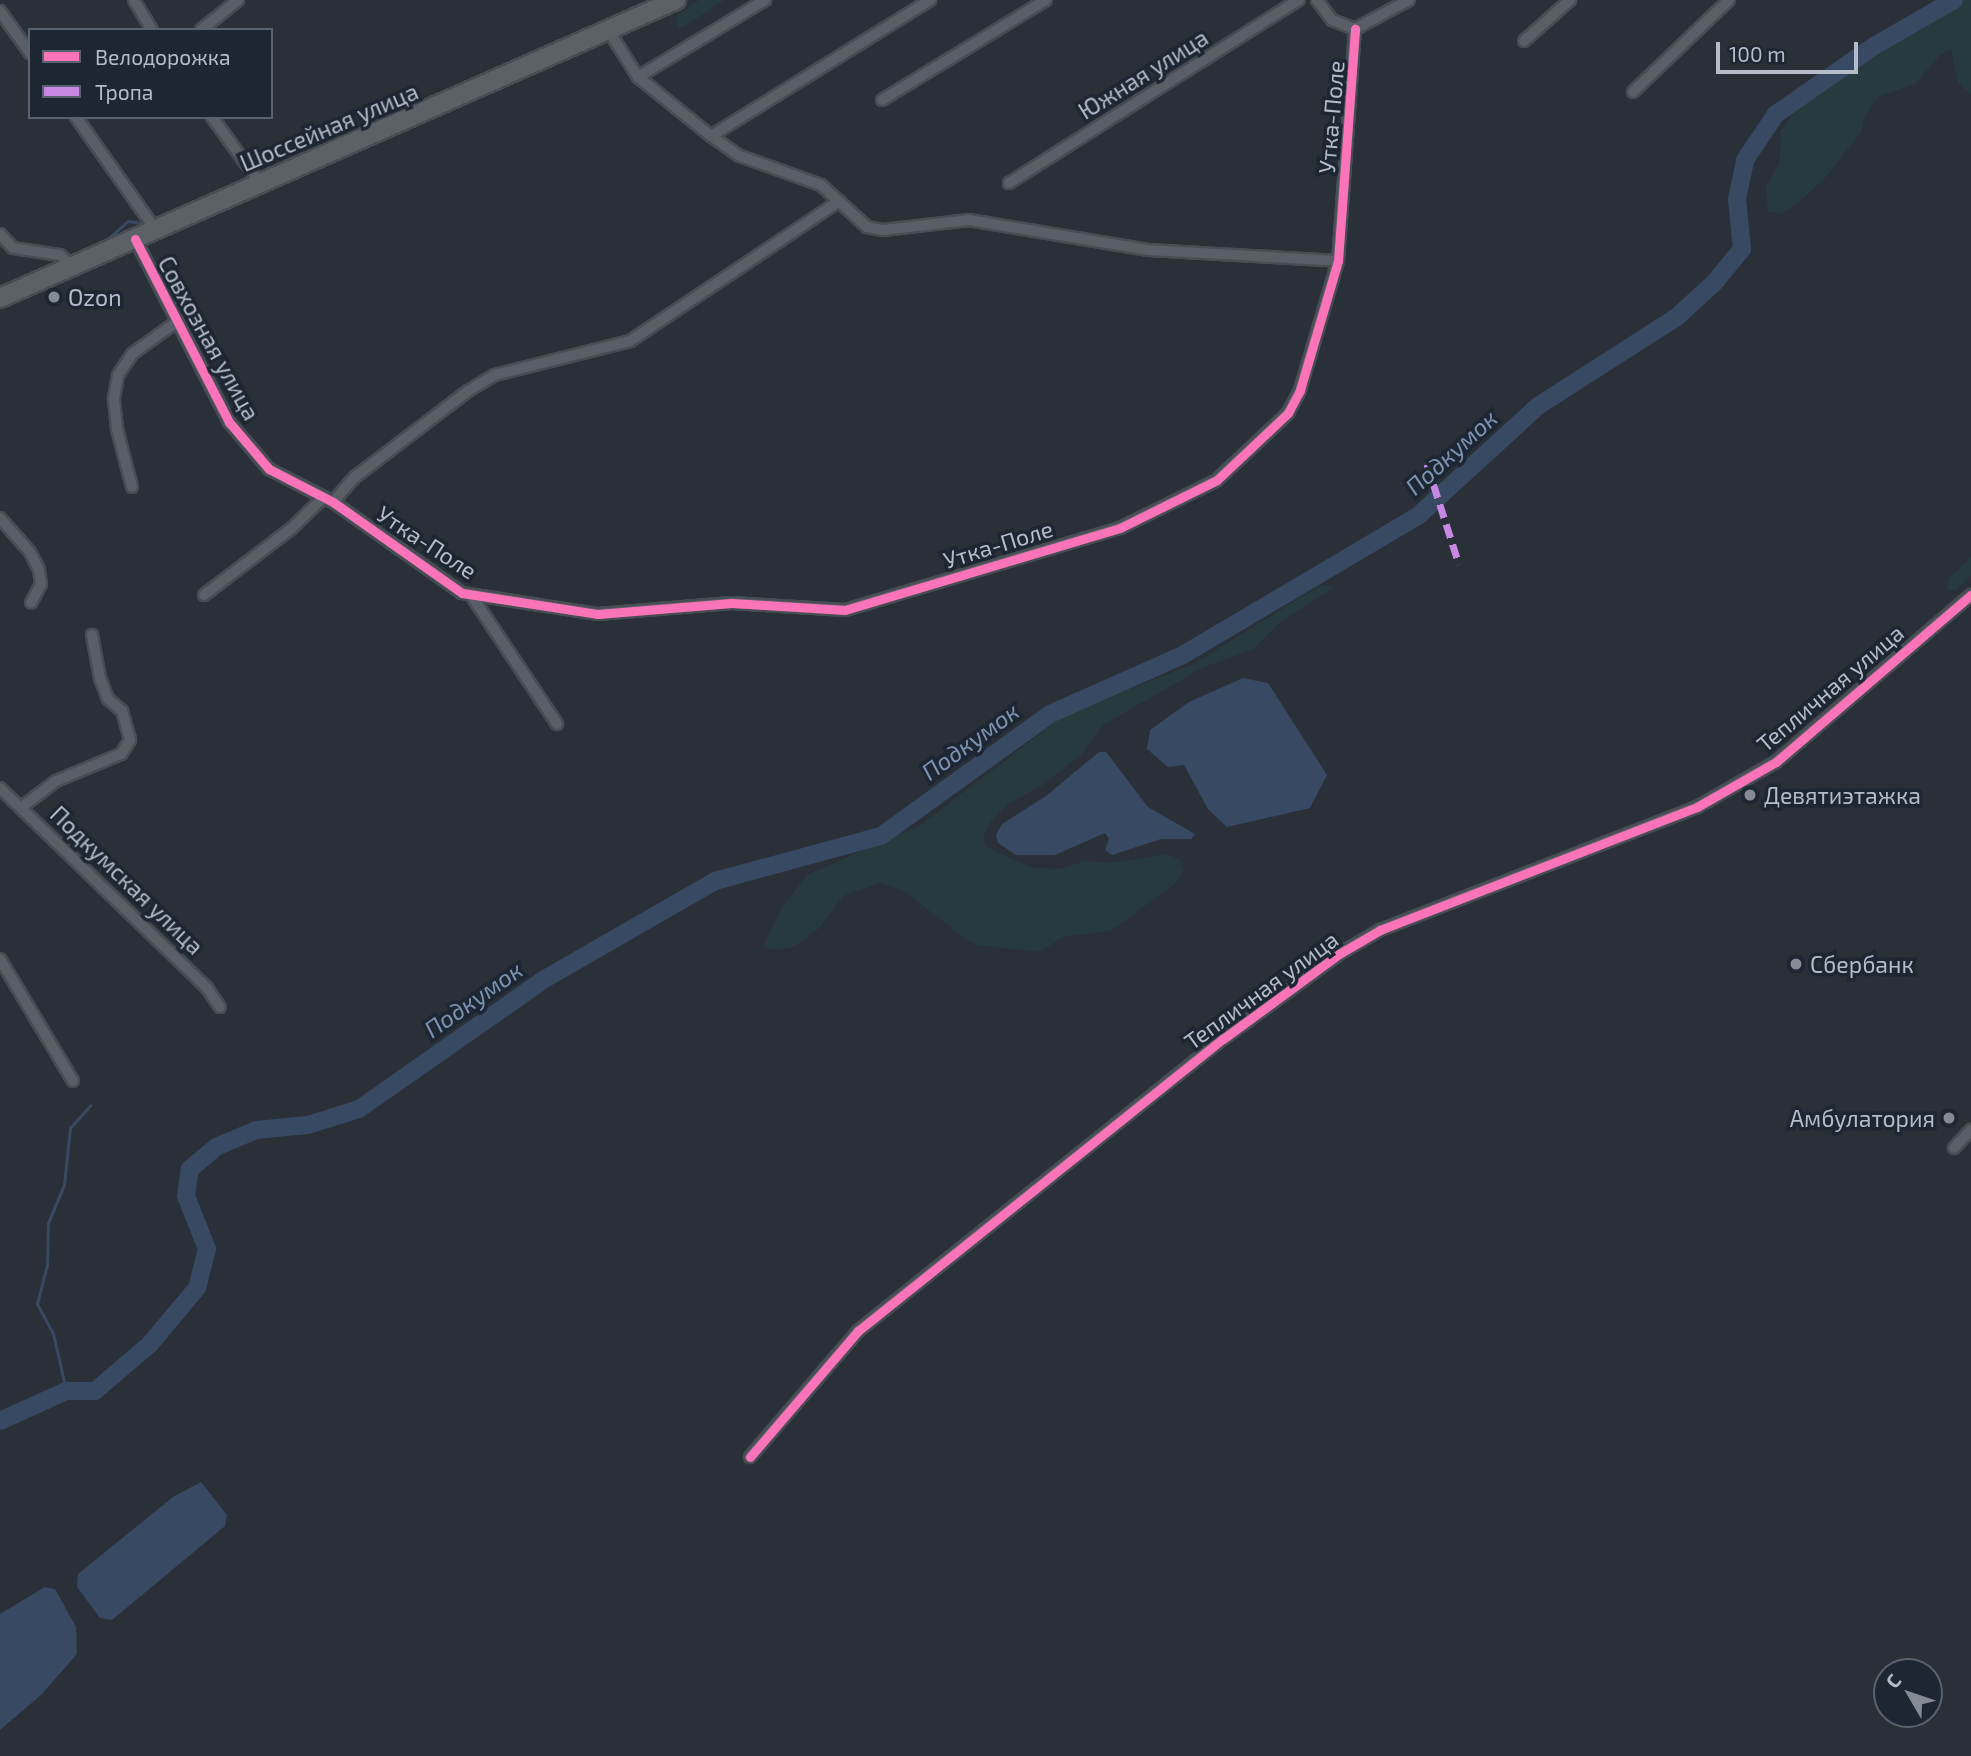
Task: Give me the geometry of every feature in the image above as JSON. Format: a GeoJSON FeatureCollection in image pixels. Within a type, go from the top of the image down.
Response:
{"type":"FeatureCollection","features":[{"type":"Feature","properties":{"kind":"main road","name":"Шоссейная улица"},"geometry":{"type":"LineString","coordinates":[[0,298],[610,33],[676,0]]}},
{"type":"Feature","properties":{"kind":"street"},"geometry":{"type":"LineString","coordinates":[[134,0],[151,28]]}},
{"type":"Feature","properties":{"kind":"street"},"geometry":{"type":"LineString","coordinates":[[203,28],[238,0]]}},
{"type":"Feature","properties":{"kind":"street"},"geometry":{"type":"LineString","coordinates":[[638,77],[765,0]]}},
{"type":"Feature","properties":{"kind":"street"},"geometry":{"type":"LineString","coordinates":[[711,136],[930,0]]}},
{"type":"Feature","properties":{"kind":"street"},"geometry":{"type":"LineString","coordinates":[[882,100],[1046,0]]}},
{"type":"Feature","properties":{"kind":"street","name":"Южная улица"},"geometry":{"type":"LineString","coordinates":[[1009,183],[1299,0]]}},
{"type":"Feature","properties":{"kind":"street"},"geometry":{"type":"LineString","coordinates":[[1317,0],[1332,20],[1355,29],[1409,0]]}},
{"type":"Feature","properties":{"kind":"street"},"geometry":{"type":"LineString","coordinates":[[1524,41],[1570,0]]}},
{"type":"Feature","properties":{"kind":"street"},"geometry":{"type":"LineString","coordinates":[[1633,92],[1729,0]]}},
{"type":"Feature","properties":{"kind":"street"},"geometry":{"type":"LineString","coordinates":[[0,11],[28,50]]}},
{"type":"Feature","properties":{"kind":"street","name":"Утка-Поле"},"geometry":{"type":"LineString","coordinates":[[328,500],[471,595],[598,614],[732,603],[845,610],[1120,528],[1217,481],[1288,413],[1300,390],[1338,261],[1355,29]]}},
{"type":"Feature","properties":{"kind":"street"},"geometry":{"type":"LineString","coordinates":[[610,33],[638,77],[711,136],[740,156],[821,185],[867,227],[883,230],[969,220],[1149,250],[1338,261]]}},
{"type":"Feature","properties":{"kind":"street"},"geometry":{"type":"LineString","coordinates":[[77,119],[155,229]]}},
{"type":"Feature","properties":{"kind":"street"},"geometry":{"type":"LineString","coordinates":[[213,119],[260,183]]}},
{"type":"Feature","properties":{"kind":"street"},"geometry":{"type":"LineString","coordinates":[[204,595],[468,391],[495,375],[630,341],[839,201]]}},
{"type":"Feature","properties":{"kind":"street"},"geometry":{"type":"LineString","coordinates":[[0,234],[13,248],[60,255],[72,267]]}},
{"type":"Feature","properties":{"kind":"street","name":"Совхозная улица"},"geometry":{"type":"LineString","coordinates":[[135,239],[175,323],[229,422],[269,469],[328,500]]}},
{"type":"Feature","properties":{"kind":"street"},"geometry":{"type":"LineString","coordinates":[[132,487],[117,429],[114,398],[118,375],[132,354],[175,323]]}},
{"type":"Feature","properties":{"kind":"street"},"geometry":{"type":"LineString","coordinates":[[0,518],[30,552],[39,570],[41,584],[31,603]]}},
{"type":"Feature","properties":{"kind":"street"},"geometry":{"type":"LineString","coordinates":[[471,595],[557,724]]}},
{"type":"Feature","properties":{"kind":"street","name":"Тепличная улица"},"geometry":{"type":"LineString","coordinates":[[750,1457],[858,1331],[1223,1039],[1339,954],[1380,930],[1697,807],[1776,762],[1971,595]]}},
{"type":"Feature","properties":{"kind":"street"},"geometry":{"type":"LineString","coordinates":[[22,807],[56,781],[121,754],[130,740],[122,711],[108,699],[100,678],[92,635]]}},
{"type":"Feature","properties":{"kind":"street","name":"Подкумская улица"},"geometry":{"type":"LineString","coordinates":[[0,788],[207,988],[220,1007]]}},
{"type":"Feature","properties":{"kind":"street"},"geometry":{"type":"LineString","coordinates":[[0,959],[73,1081]]}},
{"type":"Feature","properties":{"kind":"street"},"geometry":{"type":"LineString","coordinates":[[1954,1148],[1971,1130]]}},
{"type":"Feature","properties":{"kind":"green space"},"geometry":{"type":"Polygon","coordinates":[[[699,0],[724,0],[682,28],[678,26],[676,16],[699,0]]]}},
{"type":"Feature","properties":{"kind":"green space"},"geometry":{"type":"Polygon","coordinates":[[[1963,0],[1971,0],[1971,94],[1958,83],[1951,49],[1940,55],[1915,84],[1879,96],[1864,117],[1862,131],[1824,179],[1798,203],[1780,214],[1768,212],[1766,187],[1780,161],[1781,130],[1805,97],[1963,0]]]}},
{"type":"Feature","properties":{"kind":"green space"},"geometry":{"type":"Polygon","coordinates":[[[1971,557],[1971,576],[1955,591],[1947,590],[1949,578],[1971,557]]]}},
{"type":"Feature","properties":{"kind":"green space"},"geometry":{"type":"Polygon","coordinates":[[[1320,585],[1335,587],[1280,622],[1252,650],[1204,667],[1103,725],[1081,755],[1041,786],[1008,804],[990,823],[984,834],[985,846],[1032,868],[1059,869],[1085,861],[1112,863],[1167,854],[1179,859],[1183,871],[1177,882],[1111,931],[1062,937],[1040,952],[979,945],[967,940],[904,891],[880,883],[843,896],[818,929],[795,946],[777,950],[763,947],[781,909],[807,875],[921,825],[1067,713],[1194,664],[1320,585]]]}},
{"type":"Feature","properties":{"kind":"water"},"geometry":{"type":"Polygon","coordinates":[[[1243,678],[1268,683],[1327,775],[1310,808],[1227,827],[1208,809],[1184,765],[1168,767],[1147,749],[1150,730],[1189,702],[1243,678]]]}},
{"type":"Feature","properties":{"kind":"water"},"geometry":{"type":"Polygon","coordinates":[[[1099,752],[1106,752],[1148,807],[1195,834],[1191,839],[1161,839],[1112,855],[1105,850],[1109,839],[1105,833],[1055,855],[1016,855],[998,843],[996,835],[1002,824],[1046,796],[1099,752]]]}},
{"type":"Feature","properties":{"kind":"water"},"geometry":{"type":"Polygon","coordinates":[[[201,1482],[227,1515],[225,1526],[112,1620],[100,1618],[77,1587],[78,1574],[173,1497],[201,1482]]]}},
{"type":"Feature","properties":{"kind":"water"},"geometry":{"type":"Polygon","coordinates":[[[45,1587],[55,1589],[76,1627],[77,1654],[41,1695],[0,1730],[0,1614],[45,1587]]]}},
{"type":"Feature","properties":{"kind":"waterway","name":"Подкумок"},"geometry":{"type":"LineString","coordinates":[[0,1421],[66,1391],[95,1391],[150,1344],[197,1288],[207,1249],[186,1196],[190,1169],[216,1147],[256,1130],[308,1125],[359,1109],[543,980],[715,881],[881,836],[1050,714],[1181,656],[1419,515],[1538,406],[1678,316],[1714,283],[1742,249],[1737,199],[1745,160],[1776,114],[1874,46],[1954,0]]}},
{"type":"Feature","properties":{"kind":"waterway"},"geometry":{"type":"LineString","coordinates":[[155,218],[246,179]]}},
{"type":"Feature","properties":{"kind":"waterway"},"geometry":{"type":"LineString","coordinates":[[76,254],[109,238],[128,221],[143,223]]}},
{"type":"Feature","properties":{"kind":"waterway"},"geometry":{"type":"LineString","coordinates":[[0,286],[61,261]]}},
{"type":"Feature","properties":{"kind":"waterway"},"geometry":{"type":"LineString","coordinates":[[66,1391],[53,1334],[37,1304],[47,1265],[48,1223],[64,1185],[70,1128],[90,1106]]}},
{"type":"Feature","properties":{"kind":"marked path"},"geometry":{"type":"LineString","coordinates":[[1427,464],[1459,564]]}},
{"type":"Feature","properties":{"kind":"cycle path"},"geometry":{"type":"LineString","coordinates":[[135,239],[229,422],[269,469],[333,502],[462,593],[598,614],[732,603],[845,610],[1120,528],[1217,480],[1288,413],[1300,390],[1338,261],[1355,29]]}},
{"type":"Feature","properties":{"kind":"cycle path"},"geometry":{"type":"LineString","coordinates":[[750,1457],[858,1331],[1223,1039],[1339,954],[1380,930],[1697,807],[1776,762],[1971,595]]}},
{"type":"Feature","properties":{"kind":"place","name":"Ozon"},"geometry":{"type":"Point","coordinates":[54,297]}},
{"type":"Feature","properties":{"kind":"place","name":"Девятиэтажка"},"geometry":{"type":"Point","coordinates":[1750,795]}},
{"type":"Feature","properties":{"kind":"place","name":"Сбербанк"},"geometry":{"type":"Point","coordinates":[1796,964]}},
{"type":"Feature","properties":{"kind":"place","name":"Амбулатория"},"geometry":{"type":"Point","coordinates":[1949,1118]}}]}
